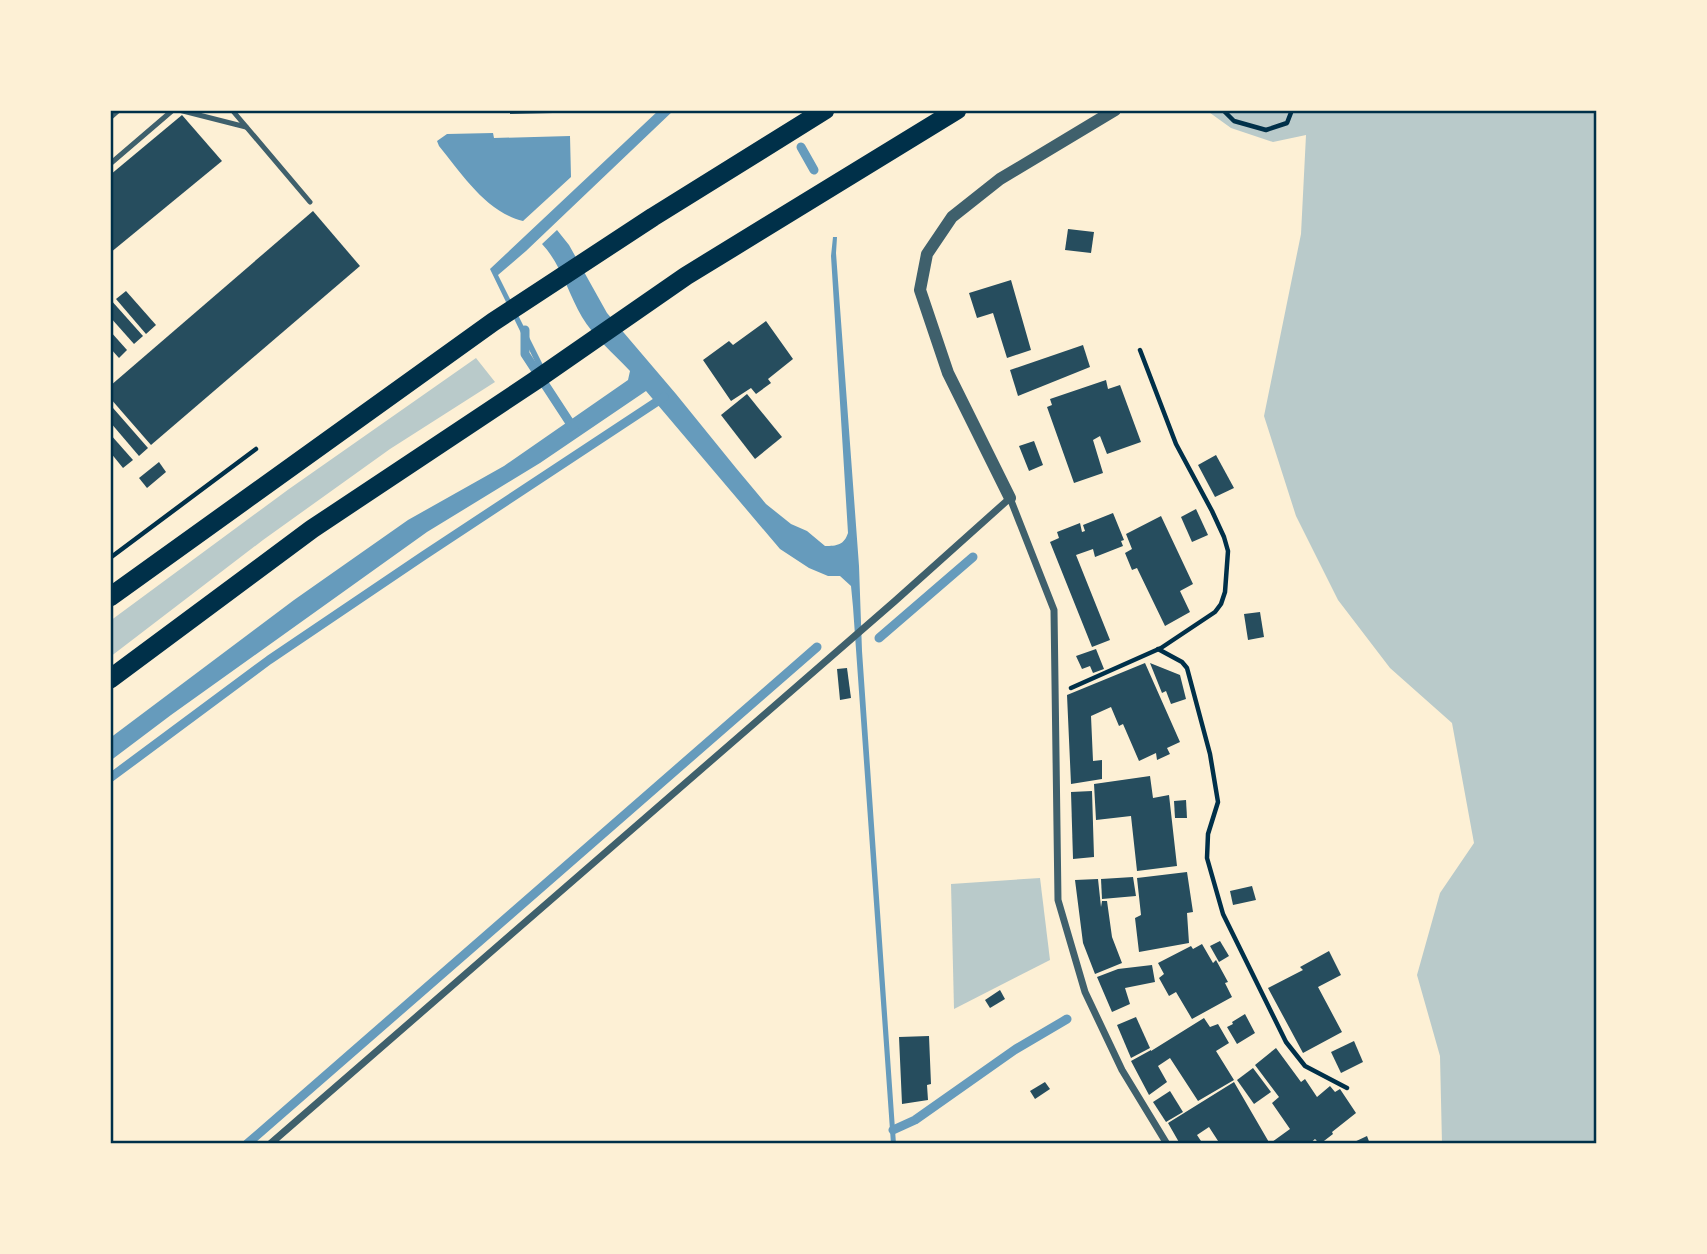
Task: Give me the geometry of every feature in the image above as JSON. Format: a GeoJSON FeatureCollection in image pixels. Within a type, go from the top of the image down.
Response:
{"type":"FeatureCollection","features":[{"type":"Feature","properties":{"kind":"highway"},"geometry":{"type":"LineString","coordinates":[[110,679],[312,529],[686,276],[957,110]]}},
{"type":"Feature","properties":{"kind":"highway"},"geometry":{"type":"LineString","coordinates":[[113,590],[493,322],[653,217],[823,112]]}},
{"type":"Feature","properties":{"kind":"street"},"geometry":{"type":"LineString","coordinates":[[1115,110],[1000,179],[952,217],[927,254],[920,289],[948,373],[1010,498],[1054,610],[1058,900],[1085,992],[1122,1070],[1167,1144]]}},
{"type":"Feature","properties":{"kind":"street"},"geometry":{"type":"LineString","coordinates":[[270,1144],[1010,498]]}},
{"type":"Feature","properties":{"kind":"lane"},"geometry":{"type":"LineString","coordinates":[[110,118],[120,110]]}},
{"type":"Feature","properties":{"kind":"lane"},"geometry":{"type":"LineString","coordinates":[[110,164],[173,110]]}},
{"type":"Feature","properties":{"kind":"lane"},"geometry":{"type":"LineString","coordinates":[[179,110],[246,127]]}},
{"type":"Feature","properties":{"kind":"lane"},"geometry":{"type":"LineString","coordinates":[[232,110],[310,202]]}},
{"type":"Feature","properties":{"kind":"path"},"geometry":{"type":"LineString","coordinates":[[1223,110],[1234,121],[1266,130],[1287,123],[1292,110]]}},
{"type":"Feature","properties":{"kind":"path"},"geometry":{"type":"LineString","coordinates":[[1056,693],[1158,649],[1215,612],[1225,592],[1227,551],[1224,537],[1176,444],[1140,350]]}},
{"type":"Feature","properties":{"kind":"path"},"geometry":{"type":"LineString","coordinates":[[110,558],[256,449]]}},
{"type":"Feature","properties":{"kind":"path"},"geometry":{"type":"LineString","coordinates":[[1158,649],[1182,662],[1187,668],[1210,754],[1218,802],[1208,834],[1207,858],[1223,914],[1286,1042],[1305,1066],[1347,1088]]}},
{"type":"Feature","properties":{"kind":"shaded area"},"geometry":{"type":"Polygon","coordinates":[[[1206,110],[1597,110],[1597,1144],[1442,1144],[1440,1056],[1417,975],[1440,893],[1474,843],[1452,723],[1390,668],[1338,600],[1296,516],[1264,416],[1301,234],[1306,135],[1273,142],[1231,128],[1206,110]]]}},
{"type":"Feature","properties":{"kind":"shaded area"},"geometry":{"type":"Polygon","coordinates":[[[476,358],[495,382],[390,449],[263,540],[110,657],[110,621],[289,489],[476,358]]]}},
{"type":"Feature","properties":{"kind":"shaded area"},"geometry":{"type":"Polygon","coordinates":[[[1040,878],[1050,960],[954,1009],[951,884],[1040,878]]]}},
{"type":"Feature","properties":{"kind":"water"},"geometry":{"type":"Polygon","coordinates":[[[659,110],[674,110],[498,275],[543,365],[538,368],[490,269],[659,110]]]}},
{"type":"Feature","properties":{"kind":"water"},"geometry":{"type":"Polygon","coordinates":[[[493,133],[494,138],[570,136],[571,177],[523,221],[486,201],[466,180],[437,141],[447,134],[493,133]]]}},
{"type":"Feature","properties":{"kind":"water"},"geometry":{"type":"Polygon","coordinates":[[[557,230],[569,245],[607,313],[766,504],[825,546],[839,544],[848,533],[831,256],[833,237],[837,237],[896,1144],[891,1144],[851,586],[840,576],[828,576],[809,568],[780,549],[646,391],[540,463],[427,532],[110,761],[110,738],[294,600],[408,520],[504,466],[628,380],[630,371],[587,324],[554,260],[542,244],[557,230]]]}},
{"type":"Feature","properties":{"kind":"building"},"geometry":{"type":"Polygon","coordinates":[[[510,110],[553,110],[553,113],[510,114],[510,110]]]}},
{"type":"Feature","properties":{"kind":"building"},"geometry":{"type":"Polygon","coordinates":[[[182,115],[222,161],[110,253],[110,175],[182,115]]]}},
{"type":"Feature","properties":{"kind":"building"},"geometry":{"type":"Polygon","coordinates":[[[313,211],[360,266],[151,445],[110,398],[110,386],[313,211]]]}},
{"type":"Feature","properties":{"kind":"building"},"geometry":{"type":"Polygon","coordinates":[[[1068,229],[1094,232],[1091,253],[1065,250],[1068,229]]]}},
{"type":"Feature","properties":{"kind":"building"},"geometry":{"type":"Polygon","coordinates":[[[1011,280],[1031,350],[1007,358],[993,313],[977,318],[969,293],[1011,280]]]}},
{"type":"Feature","properties":{"kind":"building"},"geometry":{"type":"Polygon","coordinates":[[[126,291],[156,325],[146,334],[116,299],[126,291]]]}},
{"type":"Feature","properties":{"kind":"building"},"geometry":{"type":"Polygon","coordinates":[[[110,299],[143,336],[134,344],[110,317],[110,299]]]}},
{"type":"Feature","properties":{"kind":"building"},"geometry":{"type":"Polygon","coordinates":[[[766,321],[793,359],[768,379],[771,383],[756,394],[751,388],[731,401],[703,360],[729,341],[733,345],[766,321]]]}},
{"type":"Feature","properties":{"kind":"building"},"geometry":{"type":"Polygon","coordinates":[[[110,331],[127,350],[119,358],[110,348],[110,331]]]}},
{"type":"Feature","properties":{"kind":"building"},"geometry":{"type":"Polygon","coordinates":[[[1083,345],[1090,367],[1018,396],[1010,370],[1083,345]]]}},
{"type":"Feature","properties":{"kind":"building"},"geometry":{"type":"Polygon","coordinates":[[[1106,380],[1108,389],[1120,385],[1141,442],[1107,454],[1100,436],[1093,440],[1103,473],[1074,483],[1047,407],[1052,405],[1050,399],[1106,380]]]}},
{"type":"Feature","properties":{"kind":"building"},"geometry":{"type":"Polygon","coordinates":[[[747,394],[782,437],[755,459],[721,415],[747,394]]]}},
{"type":"Feature","properties":{"kind":"building"},"geometry":{"type":"Polygon","coordinates":[[[113,408],[148,448],[139,456],[110,422],[110,411],[113,408]]]}},
{"type":"Feature","properties":{"kind":"building"},"geometry":{"type":"Polygon","coordinates":[[[110,434],[133,460],[123,468],[110,452],[110,434]]]}},
{"type":"Feature","properties":{"kind":"building"},"geometry":{"type":"Polygon","coordinates":[[[1034,441],[1043,465],[1029,471],[1019,446],[1034,441]]]}},
{"type":"Feature","properties":{"kind":"building"},"geometry":{"type":"Polygon","coordinates":[[[1216,455],[1234,488],[1215,497],[1198,465],[1216,455]]]}},
{"type":"Feature","properties":{"kind":"building"},"geometry":{"type":"Polygon","coordinates":[[[159,462],[166,472],[147,488],[139,478],[159,462]]]}},
{"type":"Feature","properties":{"kind":"building"},"geometry":{"type":"Polygon","coordinates":[[[1196,509],[1208,535],[1192,542],[1181,517],[1196,509]]]}},
{"type":"Feature","properties":{"kind":"building"},"geometry":{"type":"Polygon","coordinates":[[[1113,513],[1124,540],[1121,541],[1123,546],[1095,557],[1093,549],[1076,555],[1110,640],[1092,647],[1050,542],[1059,538],[1057,532],[1080,523],[1082,532],[1085,531],[1083,525],[1113,513]]]}},
{"type":"Feature","properties":{"kind":"building"},"geometry":{"type":"Polygon","coordinates":[[[1161,516],[1193,584],[1180,591],[1190,612],[1165,626],[1137,568],[1132,570],[1125,553],[1132,549],[1126,534],[1161,516]]]}},
{"type":"Feature","properties":{"kind":"building"},"geometry":{"type":"Polygon","coordinates":[[[1260,612],[1264,637],[1248,640],[1244,614],[1260,612]]]}},
{"type":"Feature","properties":{"kind":"building"},"geometry":{"type":"Polygon","coordinates":[[[1096,649],[1104,669],[1093,673],[1090,666],[1082,669],[1076,656],[1096,649]]]}},
{"type":"Feature","properties":{"kind":"building"},"geometry":{"type":"Polygon","coordinates":[[[1145,663],[1180,742],[1167,748],[1170,754],[1157,760],[1156,753],[1139,761],[1123,724],[1119,726],[1111,707],[1091,716],[1093,761],[1102,760],[1102,779],[1071,784],[1067,695],[1145,663]]]}},
{"type":"Feature","properties":{"kind":"building"},"geometry":{"type":"Polygon","coordinates":[[[1150,663],[1180,675],[1186,699],[1171,704],[1166,691],[1162,693],[1150,663]]]}},
{"type":"Feature","properties":{"kind":"building"},"geometry":{"type":"Polygon","coordinates":[[[847,668],[851,698],[840,700],[837,669],[847,668]]]}},
{"type":"Feature","properties":{"kind":"building"},"geometry":{"type":"Polygon","coordinates":[[[1150,776],[1153,798],[1169,795],[1177,866],[1137,871],[1131,816],[1096,820],[1094,784],[1150,776]]]}},
{"type":"Feature","properties":{"kind":"building"},"geometry":{"type":"Polygon","coordinates":[[[1092,791],[1094,857],[1073,859],[1071,792],[1092,791]]]}},
{"type":"Feature","properties":{"kind":"building"},"geometry":{"type":"Polygon","coordinates":[[[1186,800],[1187,818],[1175,818],[1174,801],[1186,800]]]}},
{"type":"Feature","properties":{"kind":"building"},"geometry":{"type":"Polygon","coordinates":[[[1187,872],[1193,912],[1187,913],[1189,943],[1139,952],[1135,918],[1141,915],[1137,878],[1187,872]]]}},
{"type":"Feature","properties":{"kind":"building"},"geometry":{"type":"Polygon","coordinates":[[[1133,877],[1136,896],[1102,899],[1101,879],[1133,877]]]}},
{"type":"Feature","properties":{"kind":"building"},"geometry":{"type":"Polygon","coordinates":[[[1098,879],[1101,907],[1102,901],[1107,901],[1112,937],[1122,963],[1095,974],[1083,943],[1075,880],[1098,879]]]}},
{"type":"Feature","properties":{"kind":"building"},"geometry":{"type":"Polygon","coordinates":[[[1252,886],[1256,900],[1233,905],[1230,891],[1252,886]]]}},
{"type":"Feature","properties":{"kind":"building"},"geometry":{"type":"Polygon","coordinates":[[[1220,941],[1229,956],[1219,962],[1210,946],[1220,941]]]}},
{"type":"Feature","properties":{"kind":"building"},"geometry":{"type":"Polygon","coordinates":[[[1202,944],[1213,963],[1216,960],[1228,982],[1225,983],[1232,997],[1192,1019],[1176,992],[1169,996],[1159,978],[1164,974],[1158,963],[1191,946],[1193,949],[1202,944]]]}},
{"type":"Feature","properties":{"kind":"building"},"geometry":{"type":"Polygon","coordinates":[[[1329,951],[1341,975],[1318,987],[1342,1032],[1303,1053],[1268,988],[1303,970],[1300,967],[1329,951]]]}},
{"type":"Feature","properties":{"kind":"building"},"geometry":{"type":"Polygon","coordinates":[[[1152,965],[1155,982],[1125,988],[1130,1004],[1112,1012],[1097,977],[1118,969],[1152,965]]]}},
{"type":"Feature","properties":{"kind":"building"},"geometry":{"type":"Polygon","coordinates":[[[1000,990],[1005,999],[990,1008],[985,1000],[1000,990]]]}},
{"type":"Feature","properties":{"kind":"building"},"geometry":{"type":"Polygon","coordinates":[[[1245,1014],[1255,1033],[1237,1044],[1227,1027],[1245,1014]]]}},
{"type":"Feature","properties":{"kind":"building"},"geometry":{"type":"Polygon","coordinates":[[[1136,1017],[1150,1048],[1131,1058],[1117,1025],[1136,1017]]]}},
{"type":"Feature","properties":{"kind":"building"},"geometry":{"type":"Polygon","coordinates":[[[1204,1018],[1210,1027],[1218,1024],[1229,1043],[1216,1051],[1234,1080],[1198,1101],[1170,1058],[1158,1066],[1167,1082],[1149,1095],[1131,1061],[1204,1018]]]}},
{"type":"Feature","properties":{"kind":"building"},"geometry":{"type":"Polygon","coordinates":[[[929,1036],[931,1084],[927,1085],[928,1100],[902,1104],[899,1037],[929,1036]]]}},
{"type":"Feature","properties":{"kind":"building"},"geometry":{"type":"Polygon","coordinates":[[[1354,1041],[1363,1062],[1341,1073],[1331,1052],[1354,1041]]]}},
{"type":"Feature","properties":{"kind":"building"},"geometry":{"type":"Polygon","coordinates":[[[1276,1048],[1301,1082],[1305,1079],[1317,1097],[1330,1086],[1335,1092],[1340,1089],[1356,1113],[1320,1144],[1315,1139],[1309,1144],[1272,1142],[1290,1129],[1272,1103],[1279,1097],[1255,1065],[1276,1048]]]}},
{"type":"Feature","properties":{"kind":"building"},"geometry":{"type":"Polygon","coordinates":[[[1253,1068],[1271,1092],[1254,1104],[1237,1080],[1253,1068]]]}},
{"type":"Feature","properties":{"kind":"building"},"geometry":{"type":"Polygon","coordinates":[[[1045,1082],[1050,1089],[1035,1099],[1030,1091],[1045,1082]]]}},
{"type":"Feature","properties":{"kind":"building"},"geometry":{"type":"Polygon","coordinates":[[[1234,1082],[1270,1144],[1220,1144],[1209,1127],[1197,1135],[1203,1144],[1180,1144],[1168,1123],[1234,1082]]]}},
{"type":"Feature","properties":{"kind":"building"},"geometry":{"type":"Polygon","coordinates":[[[1170,1091],[1183,1112],[1166,1122],[1153,1102],[1170,1091]]]}},
{"type":"Feature","properties":{"kind":"building"},"geometry":{"type":"Polygon","coordinates":[[[1367,1136],[1370,1144],[1350,1144],[1367,1136]]]}},
{"type":"Feature","properties":{"kind":"waterway"},"geometry":{"type":"LineString","coordinates":[[801,147],[814,170]]}},
{"type":"Feature","properties":{"kind":"waterway"},"geometry":{"type":"LineString","coordinates":[[525,330],[525,354],[574,429]]}},
{"type":"Feature","properties":{"kind":"waterway"},"geometry":{"type":"LineString","coordinates":[[110,778],[269,660],[664,397]]}},
{"type":"Feature","properties":{"kind":"waterway"},"geometry":{"type":"LineString","coordinates":[[879,638],[973,557]]}},
{"type":"Feature","properties":{"kind":"waterway"},"geometry":{"type":"LineString","coordinates":[[247,1144],[817,647]]}},
{"type":"Feature","properties":{"kind":"waterway"},"geometry":{"type":"LineString","coordinates":[[893,1130],[915,1120],[1016,1049],[1067,1019]]}}]}
